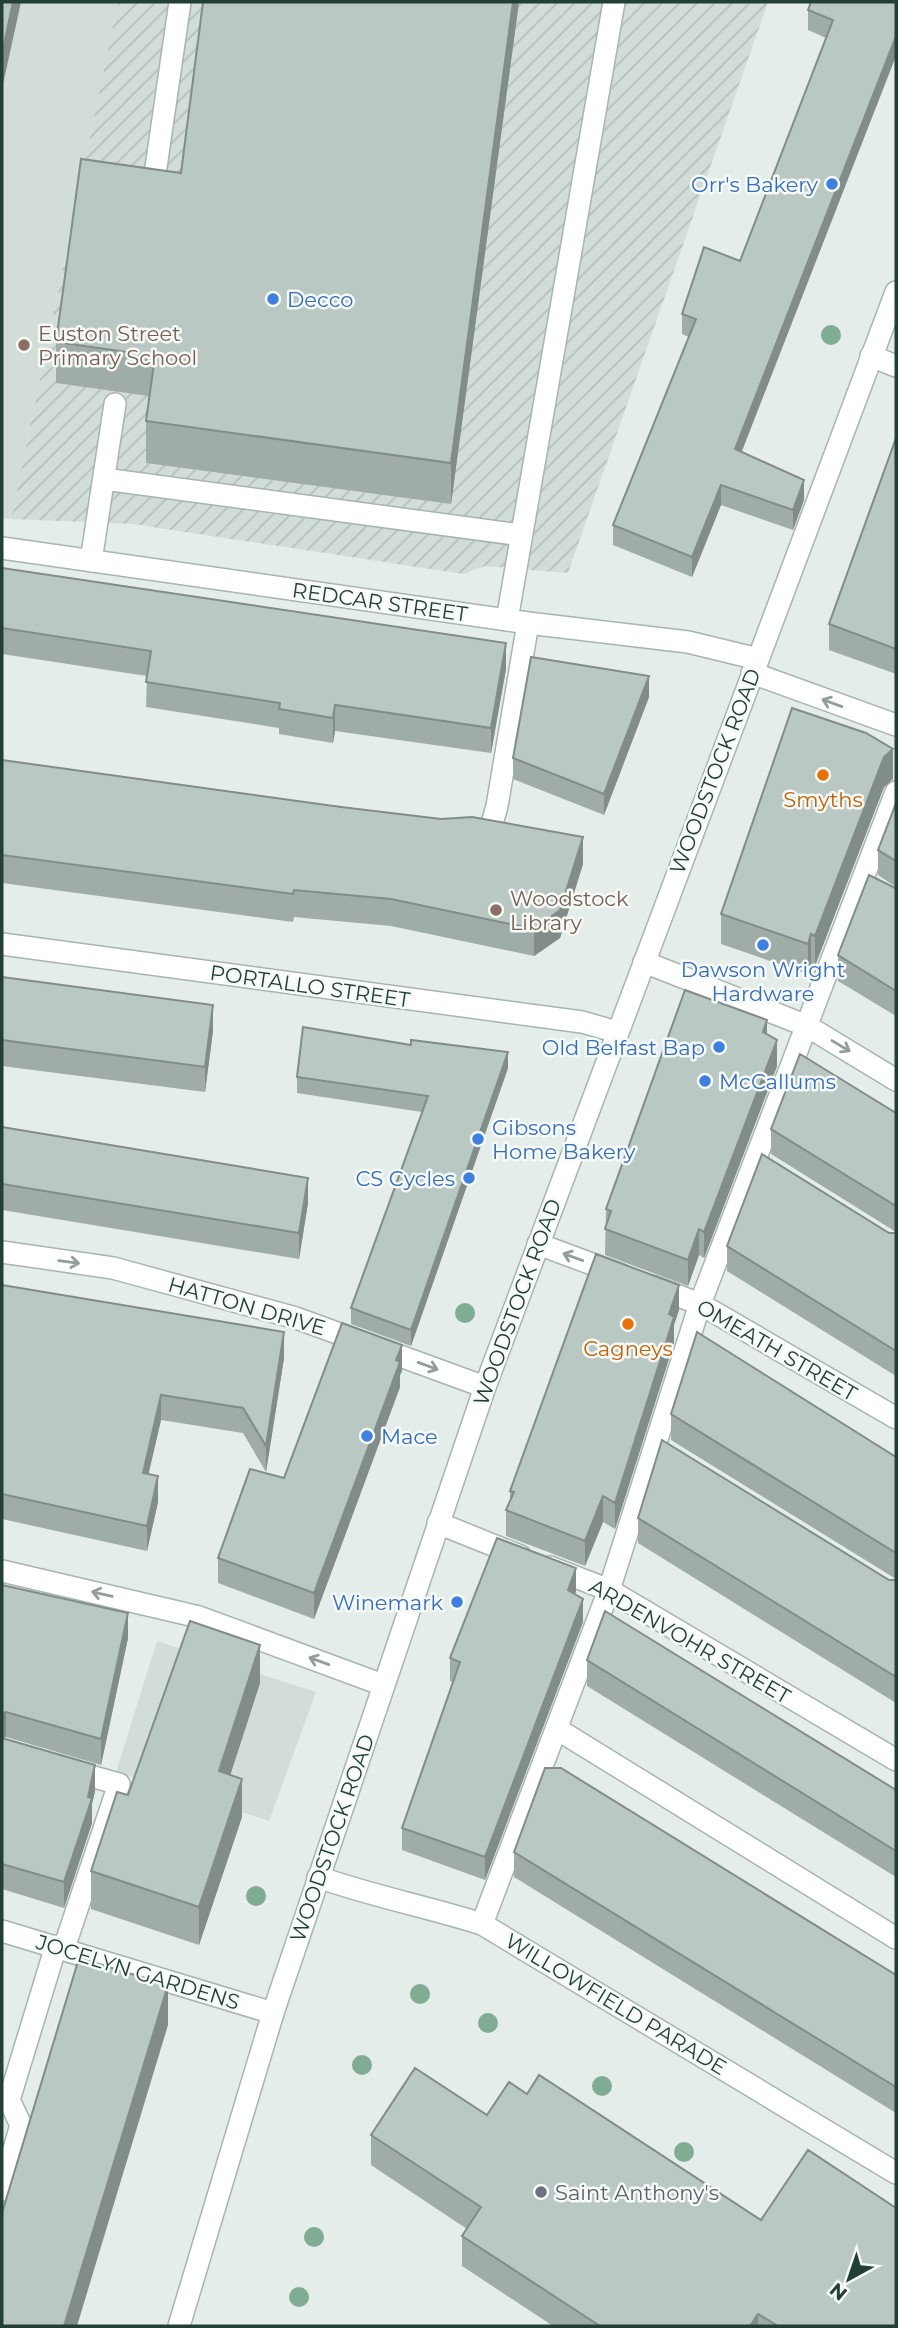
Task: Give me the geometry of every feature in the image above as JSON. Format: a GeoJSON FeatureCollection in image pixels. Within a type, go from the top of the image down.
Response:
{"type":"FeatureCollection","features":[{"type":"Feature","properties":{"kind":"street"},"geometry":{"type":"LineString","coordinates":[[154,181],[180,2]]}},
{"type":"Feature","properties":{"kind":"street"},"geometry":{"type":"LineString","coordinates":[[455,833],[490,831],[518,622],[521,535],[614,2]]}},
{"type":"Feature","properties":{"kind":"street","name":"WOODSTOCK ROAD"},"geometry":{"type":"LineString","coordinates":[[179,2326],[273,2013],[485,1387],[896,292]]}},
{"type":"Feature","properties":{"kind":"street"},"geometry":{"type":"LineString","coordinates":[[871,356],[896,366]]}},
{"type":"Feature","properties":{"kind":"street"},"geometry":{"type":"LineString","coordinates":[[91,561],[115,404]]}},
{"type":"Feature","properties":{"kind":"street"},"geometry":{"type":"LineString","coordinates":[[104,479],[521,535]]}},
{"type":"Feature","properties":{"kind":"street","name":"REDCAR STREET"},"geometry":{"type":"LineString","coordinates":[[2,548],[518,622],[688,642],[755,666],[896,725]]}},
{"type":"Feature","properties":{"kind":"street"},"geometry":{"type":"LineString","coordinates":[[482,1924],[609,1590],[700,1304],[762,1164],[807,1026],[896,792]]}},
{"type":"Feature","properties":{"kind":"street"},"geometry":{"type":"LineString","coordinates":[[864,882],[886,895]]}},
{"type":"Feature","properties":{"kind":"street","name":"PORTALLO STREET"},"geometry":{"type":"LineString","coordinates":[[2,944],[582,1023],[617,1032]]}},
{"type":"Feature","properties":{"kind":"street"},"geometry":{"type":"LineString","coordinates":[[644,962],[807,1026],[896,1080]]}},
{"type":"Feature","properties":{"kind":"street","name":"OMEATH STREET"},"geometry":{"type":"LineString","coordinates":[[538,1244],[700,1304],[896,1418]]}},
{"type":"Feature","properties":{"kind":"street","name":"HATTON DRIVE"},"geometry":{"type":"LineString","coordinates":[[2,1252],[113,1268],[283,1315],[485,1387]]}},
{"type":"Feature","properties":{"kind":"street"},"geometry":{"type":"LineString","coordinates":[[654,1445],[677,1459]]}},
{"type":"Feature","properties":{"kind":"street","name":"ARDENVOHR STREET"},"geometry":{"type":"LineString","coordinates":[[438,1523],[609,1590],[896,1760]]}},
{"type":"Feature","properties":{"kind":"street"},"geometry":{"type":"LineString","coordinates":[[2,1571],[199,1617],[383,1685]]}},
{"type":"Feature","properties":{"kind":"street"},"geometry":{"type":"LineString","coordinates":[[557,1728],[896,1938]]}},
{"type":"Feature","properties":{"kind":"street"},"geometry":{"type":"LineString","coordinates":[[2,2190],[21,2125],[9,2100],[60,1947],[119,1784],[54,1765]]}},
{"type":"Feature","properties":{"kind":"street","name":"WILLOWFIELD PARADE"},"geometry":{"type":"LineString","coordinates":[[318,1877],[367,1894],[435,1909],[482,1924],[896,2173]]}},
{"type":"Feature","properties":{"kind":"street","name":"JOCELYN GARDENS"},"geometry":{"type":"LineString","coordinates":[[2,1931],[273,2013]]}},
{"type":"Feature","properties":{"kind":"shaded area","name":"Euston Street Primary School"},"geometry":{"type":"Polygon","coordinates":[[[2,2],[118,2],[11,519],[2,518],[2,2]]]}},
{"type":"Feature","properties":{"kind":"shaded area"},"geometry":{"type":"Polygon","coordinates":[[[118,2],[768,2],[568,573],[485,566],[463,574],[133,524],[11,519],[118,2]]]}},
{"type":"Feature","properties":{"kind":"shaded area"},"geometry":{"type":"Polygon","coordinates":[[[157,1641],[316,1692],[269,1821],[116,1772],[157,1641]]]}},
{"type":"Feature","properties":{"kind":"building"},"geometry":{"type":"Polygon","coordinates":[[[2,2],[13,2],[2,54],[2,2]]]}},
{"type":"Feature","properties":{"kind":"building","name":"Decco"},"geometry":{"type":"Polygon","coordinates":[[[203,2],[513,2],[451,463],[146,421],[155,356],[56,342],[81,159],[181,173],[203,2]]]}},
{"type":"Feature","properties":{"kind":"building"},"geometry":{"type":"Polygon","coordinates":[[[811,2],[896,2],[896,36],[735,449],[804,480],[793,510],[721,485],[692,557],[613,525],[696,319],[682,314],[704,247],[740,261],[833,20],[808,10],[811,2]]]}},
{"type":"Feature","properties":{"kind":"building"},"geometry":{"type":"Polygon","coordinates":[[[896,438],[896,649],[829,624],[896,438]]]}},
{"type":"Feature","properties":{"kind":"building"},"geometry":{"type":"Polygon","coordinates":[[[2,568],[506,643],[491,728],[335,705],[333,718],[279,709],[280,703],[146,682],[151,651],[2,628],[2,568]]]}},
{"type":"Feature","properties":{"kind":"building"},"geometry":{"type":"Polygon","coordinates":[[[531,657],[649,676],[604,794],[513,758],[531,657]]]}},
{"type":"Feature","properties":{"kind":"building"},"geometry":{"type":"Polygon","coordinates":[[[792,708],[866,733],[893,749],[884,757],[815,936],[811,934],[808,944],[721,914],[792,708]]]}},
{"type":"Feature","properties":{"kind":"building"},"geometry":{"type":"Polygon","coordinates":[[[2,760],[341,807],[441,819],[472,817],[583,837],[560,910],[534,929],[391,899],[294,890],[293,894],[2,855],[2,760]]]}},
{"type":"Feature","properties":{"kind":"building"},"geometry":{"type":"Polygon","coordinates":[[[896,803],[896,861],[878,850],[896,803]]]}},
{"type":"Feature","properties":{"kind":"building"},"geometry":{"type":"Polygon","coordinates":[[[869,875],[896,888],[896,991],[838,955],[869,875]]]}},
{"type":"Feature","properties":{"kind":"building"},"geometry":{"type":"Polygon","coordinates":[[[2,977],[213,1005],[205,1067],[2,1040],[2,977]]]}},
{"type":"Feature","properties":{"kind":"building"},"geometry":{"type":"Polygon","coordinates":[[[685,990],[767,1020],[763,1032],[777,1040],[704,1232],[699,1229],[688,1260],[605,1229],[611,1211],[606,1209],[685,990]]]}},
{"type":"Feature","properties":{"kind":"building"},"geometry":{"type":"Polygon","coordinates":[[[303,1027],[411,1045],[411,1040],[508,1052],[411,1330],[351,1308],[428,1096],[297,1077],[303,1027]]]}},
{"type":"Feature","properties":{"kind":"building"},"geometry":{"type":"Polygon","coordinates":[[[800,1054],[896,1113],[896,1206],[771,1129],[800,1054]]]}},
{"type":"Feature","properties":{"kind":"building"},"geometry":{"type":"Polygon","coordinates":[[[2,1127],[308,1178],[299,1233],[2,1184],[2,1127]]]}},
{"type":"Feature","properties":{"kind":"building"},"geometry":{"type":"Polygon","coordinates":[[[762,1154],[889,1233],[896,1233],[896,1351],[727,1246],[762,1154]]]}},
{"type":"Feature","properties":{"kind":"building"},"geometry":{"type":"Polygon","coordinates":[[[596,1254],[679,1285],[669,1314],[674,1317],[615,1503],[603,1496],[585,1541],[506,1510],[514,1492],[510,1491],[596,1254]]]}},
{"type":"Feature","properties":{"kind":"building"},"geometry":{"type":"Polygon","coordinates":[[[2,1285],[284,1332],[266,1446],[243,1408],[161,1395],[143,1473],[158,1476],[147,1526],[2,1494],[2,1285]]]}},
{"type":"Feature","properties":{"kind":"building"},"geometry":{"type":"Polygon","coordinates":[[[342,1323],[402,1345],[396,1360],[400,1362],[314,1593],[218,1558],[250,1469],[284,1478],[342,1323]]]}},
{"type":"Feature","properties":{"kind":"building"},"geometry":{"type":"Polygon","coordinates":[[[697,1332],[896,1457],[896,1553],[671,1414],[697,1332]]]}},
{"type":"Feature","properties":{"kind":"building"},"geometry":{"type":"Polygon","coordinates":[[[662,1440],[889,1580],[896,1580],[896,1677],[638,1518],[662,1440]]]}},
{"type":"Feature","properties":{"kind":"building"},"geometry":{"type":"Polygon","coordinates":[[[497,1538],[576,1568],[568,1590],[583,1599],[485,1857],[402,1828],[460,1662],[450,1658],[497,1538]]]}},
{"type":"Feature","properties":{"kind":"building"},"geometry":{"type":"Polygon","coordinates":[[[2,1585],[128,1613],[101,1739],[2,1713],[2,1585]]]}},
{"type":"Feature","properties":{"kind":"building"},"geometry":{"type":"Polygon","coordinates":[[[605,1611],[896,1790],[896,1851],[587,1660],[605,1611]]]}},
{"type":"Feature","properties":{"kind":"building"},"geometry":{"type":"Polygon","coordinates":[[[190,1621],[260,1645],[219,1771],[242,1779],[199,1907],[91,1871],[117,1792],[128,1795],[190,1621]]]}},
{"type":"Feature","properties":{"kind":"building"},"geometry":{"type":"Polygon","coordinates":[[[2,1738],[95,1765],[88,1797],[92,1798],[64,1882],[2,1864],[2,1738]]]}},
{"type":"Feature","properties":{"kind":"building"},"geometry":{"type":"Polygon","coordinates":[[[545,1768],[561,1768],[896,1975],[896,2087],[514,1852],[545,1768]]]}},
{"type":"Feature","properties":{"kind":"building"},"geometry":{"type":"Polygon","coordinates":[[[79,1958],[168,1985],[64,2326],[2,2326],[2,2213],[79,1958]]]}},
{"type":"Feature","properties":{"kind":"building"},"geometry":{"type":"Polygon","coordinates":[[[415,2068],[487,2115],[509,2082],[527,2094],[539,2075],[761,2220],[808,2150],[896,2208],[896,2326],[778,2326],[758,2314],[750,2326],[600,2326],[462,2236],[481,2207],[371,2135],[415,2068]]]}},
{"type":"Feature","properties":{"kind":"place","name":"Orr's Bakery"},"geometry":{"type":"Point","coordinates":[832,184]}},
{"type":"Feature","properties":{"kind":"place","name":"Decco"},"geometry":{"type":"Point","coordinates":[273,299]}},
{"type":"Feature","properties":{"kind":"place","name":"Euston Street Primary School"},"geometry":{"type":"Point","coordinates":[24,345]}},
{"type":"Feature","properties":{"kind":"place","name":"Smyths"},"geometry":{"type":"Point","coordinates":[823,775]}},
{"type":"Feature","properties":{"kind":"place","name":"Woodstock Library"},"geometry":{"type":"Point","coordinates":[496,910]}},
{"type":"Feature","properties":{"kind":"place","name":"Dawson Wright Hardware"},"geometry":{"type":"Point","coordinates":[763,945]}},
{"type":"Feature","properties":{"kind":"place","name":"Old Belfast Bap"},"geometry":{"type":"Point","coordinates":[719,1047]}},
{"type":"Feature","properties":{"kind":"place","name":"McCallums"},"geometry":{"type":"Point","coordinates":[705,1081]}},
{"type":"Feature","properties":{"kind":"place","name":"Gibsons Home Bakery"},"geometry":{"type":"Point","coordinates":[478,1139]}},
{"type":"Feature","properties":{"kind":"place","name":"CS Cycles"},"geometry":{"type":"Point","coordinates":[469,1178]}},
{"type":"Feature","properties":{"kind":"place","name":"Cagneys"},"geometry":{"type":"Point","coordinates":[628,1324]}},
{"type":"Feature","properties":{"kind":"place","name":"Mace"},"geometry":{"type":"Point","coordinates":[367,1436]}},
{"type":"Feature","properties":{"kind":"place","name":"Winemark"},"geometry":{"type":"Point","coordinates":[457,1602]}},
{"type":"Feature","properties":{"kind":"place","name":"Saint Anthony's"},"geometry":{"type":"Point","coordinates":[541,2192]}}]}
